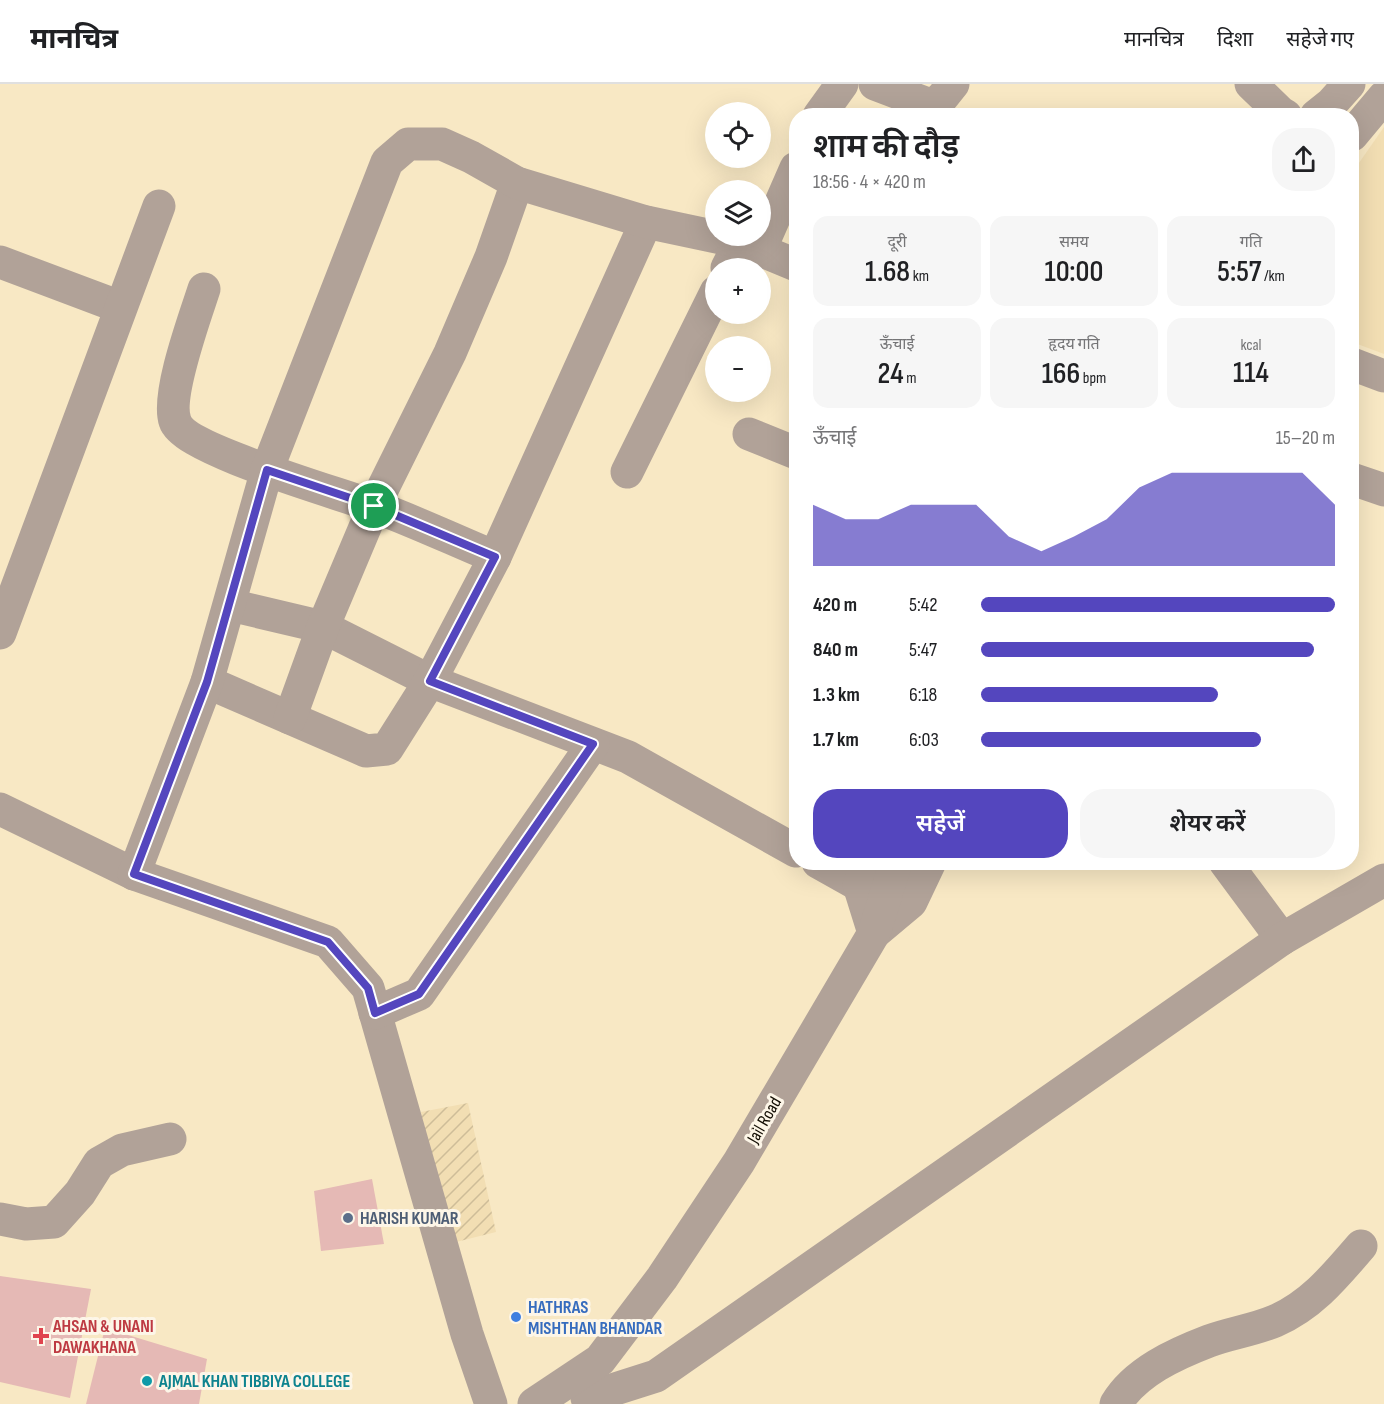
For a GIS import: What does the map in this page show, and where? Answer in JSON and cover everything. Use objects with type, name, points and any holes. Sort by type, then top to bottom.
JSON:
[{"type":"street","points":[[825,108],[842,84]]},
{"type":"street","points":[[875,84],[925,103],[937,104],[953,84]]},
{"type":"street","points":[[1251,84],[1276,108]]},
{"type":"street","points":[[1326,108],[1349,84]]},
{"type":"street","points":[[1359,109],[1381,84]]},
{"type":"street","points":[[1359,127],[1384,97]]},
{"type":"street","points":[[134,874],[207,682],[267,470],[387,162],[408,144],[442,144],[471,157],[517,183],[742,254],[789,264]]},
{"type":"street","points":[[742,254],[789,179]]},
{"type":"street","points":[[290,718],[323,627],[374,506],[450,353],[491,257],[517,183]]},
{"type":"street","points":[[0,633],[159,206]]},
{"type":"street","points":[[207,682],[366,751],[387,749],[430,681],[495,557],[646,222]]},
{"type":"street","points":[[0,262],[120,307]]},
{"type":"street","points":[[204,289],[177,381],[173,410],[175,423],[190,438],[267,470],[374,506],[495,557]]},
{"type":"street","points":[[627,472],[705,314]]},
{"type":"street","points":[[1359,367],[1384,376]]},
{"type":"street","points":[[749,434],[789,450]]},
{"type":"street","points":[[1359,481],[1384,490]]},
{"type":"street","points":[[230,605],[323,627],[430,681],[628,757],[789,847]]},
{"type":"street","points":[[375,1013],[419,994],[593,744]]},
{"type":"street","points":[[0,809],[134,874],[328,942],[368,988],[467,1334],[491,1404]]},
{"type":"street","points":[[874,933],[879,870]]},
{"type":"street","name":"Jail Road","points":[[586,1401],[600,1360],[662,1278],[740,1162],[874,933],[911,902],[926,870]]},
{"type":"street","points":[[1231,870],[1282,939]]},
{"type":"street","points":[[586,1401],[656,1376],[1282,939],[1380,886]]},
{"type":"street","points":[[0,1219],[26,1224],[54,1222],[80,1193],[99,1162],[122,1150],[170,1139]]},
{"type":"street","points":[[1116,1404],[1126,1387],[1143,1374],[1208,1341],[1274,1322],[1300,1308],[1325,1287],[1361,1246]]},
{"type":"street","name":"Jail Road","points":[[534,1404],[600,1360]]},
{"type":"shaded area","points":[[1384,127],[1384,354],[1359,345],[1359,163]]},
{"type":"shaded area","points":[[468,1103],[496,1232],[444,1245],[421,1112]]},
{"type":"building","name":"HARISH KUMAR","points":[[372,1179],[384,1244],[321,1251],[314,1191]]},
{"type":"building","name":"AHSAN & UNANI DAWAKHANA","points":[[0,1276],[91,1289],[70,1398],[0,1382]]},
{"type":"building","name":"AJMAL KHAN TIBBIYA COLLEGE","points":[[105,1328],[207,1359],[199,1404],[86,1404]]},
{"type":"place","name":"HARISH KUMAR","points":[[348,1218]]},
{"type":"place","name":"HATHRAS MISHTHAN BHANDAR","points":[[516,1317]]},
{"type":"place","name":"AHSAN & UNANI DAWAKHANA","points":[[41,1336]]},
{"type":"place","name":"AJMAL KHAN TIBBIYA COLLEGE","points":[[147,1381]]},
{"type":"route","points":[[267,470],[374,506],[495,557],[430,681],[593,744],[419,994],[375,1013],[368,988],[328,942],[134,874],[207,682],[267,470]]}]
